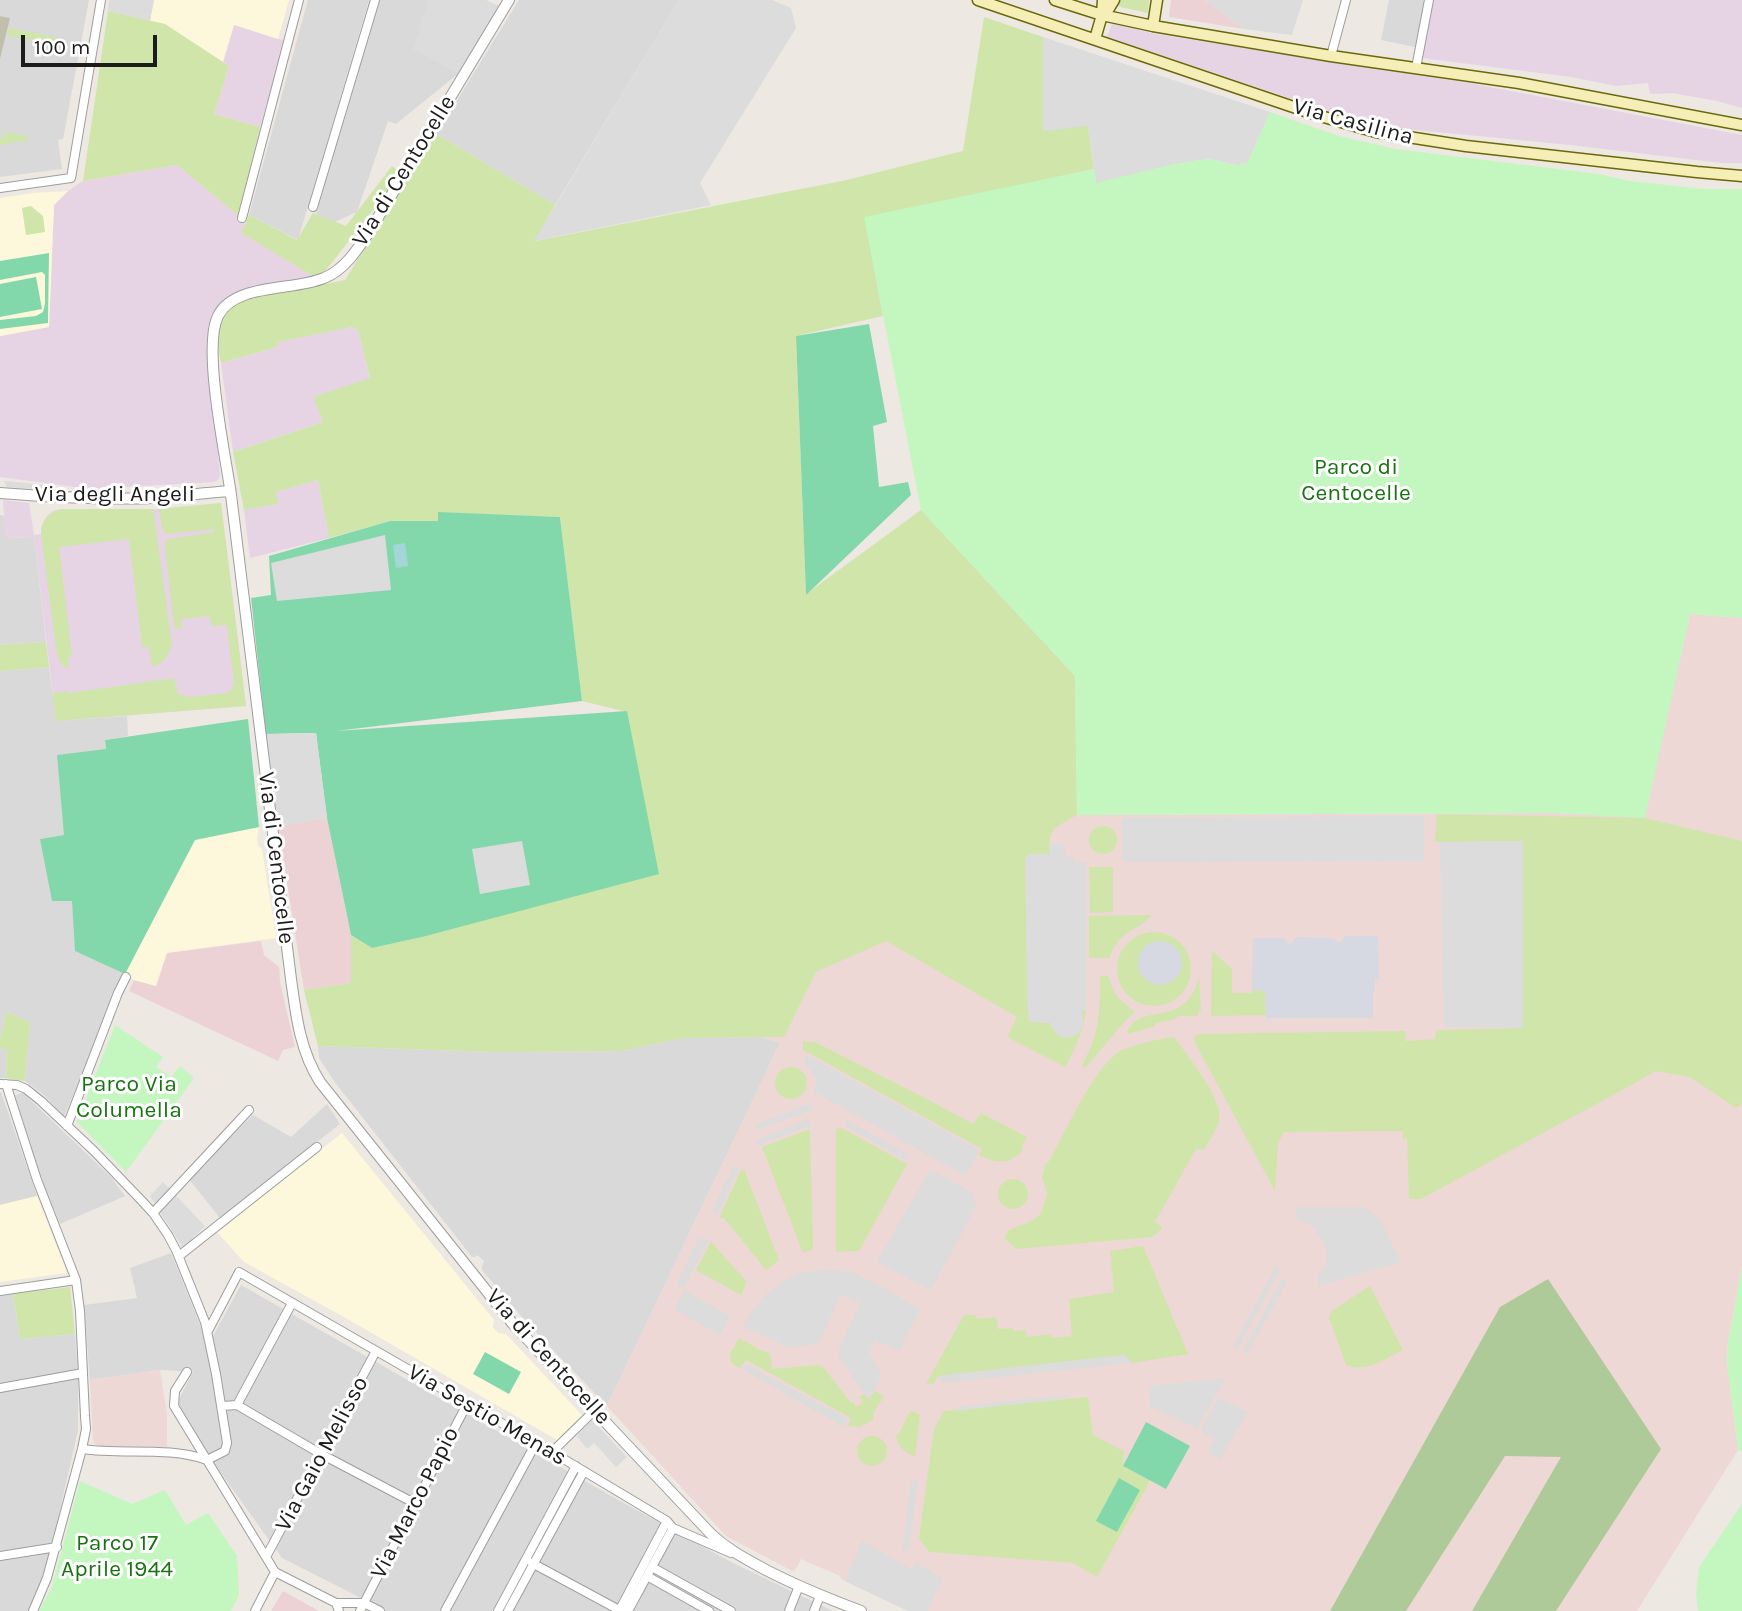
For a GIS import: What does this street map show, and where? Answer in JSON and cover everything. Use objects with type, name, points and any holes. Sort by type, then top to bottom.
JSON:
[{"type":"main road","name":"Via Casilina","points":[[978,0],[1336,121],[1388,135],[1742,176]]},
{"type":"main road","points":[[1055,0],[1082,4],[1102,15],[1153,26],[1519,83],[1742,125]]},
{"type":"main road","points":[[1095,39],[1103,0]]},
{"type":"main road","points":[[1102,15],[1114,0]]},
{"type":"main road","points":[[1153,26],[1157,0]]},
{"type":"street","points":[[0,188],[71,178],[101,0]]},
{"type":"street","points":[[242,218],[299,0]]},
{"type":"street","points":[[313,207],[375,0]]},
{"type":"street","name":"Via di Centocelle","points":[[509,0],[374,224],[349,259],[324,278],[241,296],[220,312],[214,332],[218,406],[300,1037],[315,1075],[513,1324],[712,1534],[736,1554],[799,1586],[861,1611]]},
{"type":"street","points":[[1331,55],[1346,0]]},
{"type":"street","points":[[1416,68],[1429,0]]},
{"type":"street","name":"Via degli Angeli","points":[[0,493],[126,499],[230,491]]},
{"type":"street","points":[[67,1126],[126,977]]},
{"type":"street","points":[[33,1611],[45,1585],[57,1547],[86,1429],[80,1311],[76,1280],[3,1084],[13,1084],[26,1089],[94,1151],[153,1213],[179,1256],[208,1331],[228,1443],[225,1451],[207,1460],[176,1453],[82,1449]]},
{"type":"street","points":[[153,1213],[249,1110]]},
{"type":"street","points":[[179,1256],[317,1147]]},
{"type":"street","name":"Via Sestio Menas","points":[[208,1331],[239,1272],[552,1451],[670,1524],[736,1554]]},
{"type":"street","points":[[0,1291],[76,1280]]},
{"type":"street","points":[[237,1405],[292,1303]]},
{"type":"street","name":"Via Gaio Melisso","points":[[267,1557],[376,1351]]},
{"type":"street","points":[[187,1372],[175,1391],[174,1406],[275,1572],[338,1607],[362,1607],[380,1611]]},
{"type":"street","points":[[0,1388],[83,1373]]},
{"type":"street","name":"Via Marco Papio","points":[[362,1607],[467,1404]]},
{"type":"street","points":[[222,1406],[237,1405],[415,1504]]},
{"type":"street","points":[[552,1451],[595,1410]]},
{"type":"street","points":[[445,1611],[536,1443]]},
{"type":"street","points":[[508,1611],[576,1466]]},
{"type":"street","points":[[498,1611],[584,1471]]},
{"type":"street","points":[[530,1562],[620,1611],[670,1524]]},
{"type":"street","points":[[628,1611],[652,1567],[670,1524]]},
{"type":"street","points":[[0,1556],[57,1547]]},
{"type":"street","points":[[652,1567],[730,1611]]},
{"type":"street","points":[[255,1611],[275,1572]]},
{"type":"street","points":[[647,1576],[709,1611]]},
{"type":"street","points":[[789,1611],[799,1586]]},
{"type":"street","points":[[814,1611],[820,1595]]},
{"type":"shaded area","points":[[0,0],[89,0],[63,139],[58,140],[62,169],[0,177],[0,58],[9,18],[0,16]]},
{"type":"shaded area","points":[[109,0],[154,0],[150,21],[108,11]]},
{"type":"shaded area","points":[[154,0],[289,0],[278,39],[234,25],[223,62],[165,24],[150,21]]},
{"type":"shaded area","points":[[308,0],[369,0],[298,240],[249,215]]},
{"type":"shaded area","points":[[380,0],[429,0],[414,49],[459,73],[396,124],[388,121],[357,212],[335,222],[316,214]]},
{"type":"shaded area","points":[[429,0],[486,0],[499,6],[459,73],[413,49]]},
{"type":"shaded area","points":[[519,0],[679,0],[555,205],[436,134]]},
{"type":"shaded area","points":[[679,0],[772,0],[791,8],[796,28],[700,183],[711,205],[534,241]]},
{"type":"shaded area","points":[[1171,0],[1204,0],[1244,29],[1169,17]]},
{"type":"shaded area","points":[[1204,0],[1303,0],[1292,35],[1244,29]]},
{"type":"shaded area","points":[[1389,0],[1426,0],[1415,47],[1381,40]]},
{"type":"shaded area","points":[[1433,0],[1742,0],[1742,108],[1672,93],[1650,94],[1648,83],[1616,86],[1571,77],[1422,58]]},
{"type":"shaded area","points":[[0,16],[10,18],[0,59]]},
{"type":"shaded area","points":[[234,24],[284,41],[260,127],[214,114],[229,66],[223,62]]},
{"type":"shaded area","points":[[1112,24],[1156,34],[1469,83],[1742,135],[1742,163],[1721,163],[1385,127],[1343,116],[1107,37]]},
{"type":"shaded area","points":[[1043,37],[1270,112],[1247,164],[1241,163],[1240,166],[1210,159],[1194,161],[1096,183],[1088,126],[1043,131]]},
{"type":"shaded area","points":[[177,165],[246,221],[242,233],[314,277],[227,300],[211,316],[208,330],[219,479],[214,482],[89,489],[0,477],[0,336],[49,327],[54,205],[83,181]]},
{"type":"shaded area","points":[[68,191],[54,205],[49,327],[0,336],[0,198]]},
{"type":"shaded area","points":[[352,327],[358,330],[370,379],[314,397],[323,422],[233,452],[221,363],[277,347],[277,342]]},
{"type":"shaded area","points":[[318,480],[329,538],[250,558],[244,510],[278,504],[275,492]]},
{"type":"shaded area","points":[[4,481],[49,485],[52,491],[7,487]]},
{"type":"shaded area","points":[[3,500],[29,503],[34,535],[41,534],[41,527],[47,516],[61,509],[159,509],[221,503],[246,706],[56,721],[34,537],[6,538]]},
{"type":"shaded area","points":[[921,510],[1078,815],[1555,813],[1644,817],[1690,614],[1742,618],[1742,1265],[1727,1363],[1738,1450],[1637,1611],[908,1611],[801,1559],[794,1572],[726,1536],[607,1406],[780,1043],[761,1037],[683,1038],[624,1051],[495,1052],[609,958]]},
{"type":"shaded area","points":[[0,515],[5,516],[6,538],[34,537],[46,642],[0,645]]},
{"type":"shaded area","points":[[385,535],[391,590],[277,601],[271,563]]},
{"type":"shaded area","points":[[49,667],[56,721],[127,716],[128,736],[105,740],[106,749],[64,835],[40,839],[72,900],[124,973],[64,1117],[44,1095],[25,1081],[30,1022],[7,1012],[0,1040],[0,671]]},
{"type":"shaded area","points":[[316,733],[327,818],[278,826],[266,734]]},
{"type":"shaded area","points":[[1424,816],[1424,861],[1123,862],[1122,818]]},
{"type":"shaded area","points":[[327,818],[351,935],[351,983],[304,990],[278,826]]},
{"type":"shaded area","points":[[259,827],[258,845],[262,849],[276,938],[167,953],[156,986],[134,980],[125,974],[195,840]]},
{"type":"shaded area","points":[[522,841],[530,885],[480,894],[472,849]]},
{"type":"shaded area","points":[[1523,841],[1523,1028],[1444,1027],[1440,842]]},
{"type":"shaded area","points":[[1049,844],[1065,844],[1065,856],[1074,856],[1074,862],[1087,862],[1086,1011],[1082,1010],[1083,1025],[1079,1033],[1070,1038],[1056,1033],[1051,1023],[1031,1022],[1028,1019],[1025,858],[1030,854],[1049,854]]},
{"type":"shaded area","points":[[1346,936],[1378,936],[1379,979],[1375,979],[1373,992],[1373,1018],[1266,1018],[1265,991],[1252,990],[1253,938],[1283,938],[1290,944],[1296,937],[1333,938],[1339,943]]},
{"type":"shaded area","points":[[261,941],[264,955],[279,967],[295,1047],[283,1050],[278,1061],[129,991],[134,980],[156,986],[166,953]]},
{"type":"shaded area","points":[[1160,941],[1175,948],[1182,963],[1175,978],[1160,985],[1145,978],[1138,963],[1145,948]]},
{"type":"shaded area","points":[[761,1037],[780,1043],[607,1406],[528,1324],[482,1270],[484,1261],[477,1255],[472,1257],[334,1081],[319,1058],[318,1046],[495,1052],[621,1051],[683,1038]]},
{"type":"shaded area","points":[[0,1048],[7,1049],[6,1078],[0,1078]]},
{"type":"shaded area","points":[[807,1055],[979,1150],[966,1176],[814,1092],[817,1080],[804,1061]]},
{"type":"shaded area","points":[[0,1092],[37,1196],[0,1205]]},
{"type":"shaded area","points":[[23,1093],[111,1177],[125,1196],[60,1224],[44,1188],[15,1095]]},
{"type":"shaded area","points":[[811,1103],[814,1109],[758,1130],[756,1124]]},
{"type":"shaded area","points":[[327,1104],[340,1124],[220,1218],[188,1178],[253,1115],[291,1137]]},
{"type":"shaded area","points":[[808,1119],[811,1125],[757,1146],[756,1140]]},
{"type":"shaded area","points":[[847,1120],[909,1155],[905,1160],[845,1126]]},
{"type":"shaded area","points":[[342,1133],[494,1320],[493,1327],[498,1333],[506,1334],[582,1415],[557,1440],[244,1262],[217,1232]]},
{"type":"shaded area","points":[[733,1166],[739,1168],[718,1214],[712,1211]]},
{"type":"shaded area","points":[[930,1169],[975,1194],[972,1201],[978,1203],[931,1290],[877,1262]]},
{"type":"shaded area","points":[[163,1182],[205,1226],[183,1248],[150,1196]]},
{"type":"shaded area","points":[[37,1196],[67,1273],[0,1282],[0,1205]]},
{"type":"shaded area","points":[[1296,1207],[1364,1207],[1380,1219],[1401,1262],[1319,1286],[1317,1276],[1326,1265],[1328,1255],[1324,1243],[1311,1225],[1296,1219]]},
{"type":"shaded area","points":[[699,1238],[709,1241],[683,1289],[676,1285]]},
{"type":"shaded area","points":[[171,1253],[200,1324],[206,1349],[241,1285],[620,1501],[731,1562],[833,1611],[367,1611],[371,1603],[282,1558],[201,1445],[177,1403],[193,1372],[160,1370],[90,1380],[84,1305],[137,1298],[130,1268]]},
{"type":"shaded area","points":[[1276,1266],[1280,1270],[1237,1350],[1233,1346]]},
{"type":"shaded area","points":[[829,1269],[851,1272],[920,1309],[899,1351],[875,1340],[869,1352],[882,1375],[869,1400],[838,1356],[860,1303],[841,1294],[819,1343],[787,1348],[743,1327],[753,1309],[781,1282],[800,1273]]},
{"type":"shaded area","points":[[1283,1277],[1287,1282],[1247,1355],[1243,1351]]},
{"type":"shaded area","points":[[684,1290],[730,1316],[720,1335],[674,1309]]},
{"type":"shaded area","points":[[13,1294],[20,1339],[75,1334],[78,1371],[0,1385],[0,1296]]},
{"type":"shaded area","points":[[1125,1355],[1132,1363],[943,1383],[937,1376]]},
{"type":"shaded area","points":[[746,1364],[848,1419],[844,1427],[742,1369]]},
{"type":"shaded area","points":[[160,1370],[167,1414],[167,1447],[95,1444],[90,1380]]},
{"type":"shaded area","points":[[78,1377],[78,1430],[38,1599],[28,1611],[0,1611],[0,1391]]},
{"type":"shaded area","points":[[1225,1378],[1197,1429],[1150,1406],[1149,1386]]},
{"type":"shaded area","points":[[1067,1395],[1068,1398],[956,1411],[955,1407]]},
{"type":"shaded area","points":[[1218,1398],[1248,1412],[1220,1460],[1207,1452],[1215,1439],[1201,1431]]},
{"type":"shaded area","points":[[592,1420],[627,1457],[616,1467],[594,1443],[587,1449],[577,1436]]},
{"type":"shaded area","points":[[918,1480],[909,1549],[902,1553],[911,1482]]},
{"type":"shaded area","points":[[862,1541],[912,1569],[916,1563],[943,1579],[927,1611],[908,1611],[845,1581]]},
{"type":"shaded area","points":[[283,1591],[319,1611],[271,1611]]},
{"type":"green space","points":[[1119,0],[1149,0],[1148,13],[1116,6]]},
{"type":"green space","points":[[108,11],[165,24],[229,66],[214,114],[260,127],[239,216],[177,165],[83,181]]},
{"type":"green space","points":[[984,17],[1043,37],[1057,114],[1088,125],[1094,169],[865,219],[883,316],[796,336],[806,594],[921,510],[1075,676],[1077,815],[1058,826],[1052,833],[1049,854],[1030,854],[1025,858],[1028,1019],[1031,1022],[1051,1023],[1053,1030],[1083,1025],[1082,1010],[1086,1011],[1083,1026],[1078,1040],[1065,1067],[1007,1037],[1017,1017],[886,941],[816,972],[784,1037],[683,1038],[621,1051],[495,1052],[318,1046],[304,990],[351,983],[351,935],[372,948],[422,937],[627,712],[582,701],[560,517],[438,513],[438,521],[390,521],[329,538],[318,480],[276,492],[278,504],[244,510],[233,452],[323,422],[313,397],[370,378],[358,330],[352,327],[278,342],[277,347],[221,363],[218,343],[224,315],[243,300],[256,296],[345,280],[436,134],[555,205],[535,241],[847,180],[963,151]]},
{"type":"green space","points":[[9,28],[55,37],[54,44],[8,36]]},
{"type":"green space","name":"Parco di Centocelle","points":[[1270,112],[1339,136],[1395,149],[1598,174],[1630,181],[1703,189],[1742,189],[1742,618],[1690,614],[1645,818],[1555,813],[1077,815],[1075,676],[921,510],[864,217],[1094,169],[1096,182],[1210,159],[1239,166],[1240,163],[1247,164]]},
{"type":"green space","points":[[0,131],[27,136],[28,140],[0,145],[0,138],[6,137],[6,133]]},
{"type":"green space","points":[[392,166],[402,173],[323,274],[314,277],[241,233],[249,215],[297,240],[313,213],[346,226]]},
{"type":"green space","points":[[31,206],[43,216],[45,232],[26,235],[22,208]]},
{"type":"green space","points":[[49,253],[48,323],[0,329],[0,320],[36,316],[43,312],[45,275],[42,272],[0,280],[0,261]]},
{"type":"green space","points":[[36,277],[42,309],[0,317],[0,284]]},
{"type":"green space","points":[[869,324],[887,422],[873,426],[879,487],[908,482],[911,495],[806,595],[796,336]]},
{"type":"green space","points":[[221,503],[246,706],[56,721],[52,693],[174,678],[178,694],[190,697],[226,693],[231,690],[234,683],[227,626],[212,626],[209,616],[181,619],[182,629],[174,627],[165,547],[165,542],[169,539],[214,532],[214,529],[166,534],[162,529],[159,509]]},
{"type":"green space","points":[[61,509],[153,509],[172,644],[168,655],[160,663],[152,667],[149,647],[142,647],[129,539],[59,547],[72,656],[68,658],[69,668],[60,662],[41,534],[46,518]]},
{"type":"green space","points":[[438,512],[560,517],[582,701],[336,731],[627,711],[659,874],[372,948],[351,935],[327,818],[316,733],[266,734],[251,598],[271,595],[269,556],[390,521],[438,521]]},
{"type":"green space","points":[[46,642],[49,667],[0,671],[0,645]]},
{"type":"green space","points":[[248,719],[259,827],[195,840],[125,974],[75,951],[72,901],[52,901],[40,839],[64,835],[57,755],[106,749],[105,740]]},
{"type":"green space","points":[[1437,814],[1645,818],[1742,841],[1742,1103],[1736,1108],[1690,1077],[1655,1071],[1421,1199],[1409,1199],[1407,1139],[1403,1139],[1403,1131],[1284,1132],[1278,1143],[1275,1191],[1194,1041],[1195,1036],[1405,1031],[1406,1041],[1435,1039],[1437,1030],[1523,1028],[1523,841],[1435,842]]},
{"type":"green space","points":[[1103,826],[1113,830],[1117,840],[1113,850],[1103,854],[1093,850],[1089,840],[1093,830]]},
{"type":"green space","points":[[1089,867],[1113,867],[1113,912],[1090,913]]},
{"type":"green space","points":[[1152,915],[1118,941],[1109,958],[1089,958],[1089,916]]},
{"type":"green space","points":[[1147,932],[1161,932],[1175,938],[1185,948],[1191,969],[1189,983],[1175,1000],[1161,1006],[1147,1006],[1133,1000],[1123,990],[1117,976],[1117,962],[1123,948],[1133,938]]},
{"type":"green space","points":[[1212,951],[1232,969],[1232,993],[1265,991],[1266,1015],[1211,1016]]},
{"type":"green space","points":[[1100,976],[1108,976],[1119,997],[1135,1012],[1085,1068],[1082,1066],[1098,1022]]},
{"type":"green space","points":[[1199,977],[1201,1011],[1198,1016],[1179,1016],[1128,1034],[1134,1023],[1143,1018],[1174,1010],[1184,1004],[1193,994]]},
{"type":"green space","points":[[7,1012],[30,1022],[25,1081],[6,1078],[7,1049],[0,1048],[0,1040]]},
{"type":"green space","name":"Parco Via Columella","points":[[115,1025],[163,1057],[156,1067],[171,1077],[180,1066],[194,1078],[126,1172],[77,1122]]},
{"type":"green space","points":[[1174,1037],[1210,1089],[1219,1108],[1219,1123],[1204,1150],[1196,1149],[1155,1222],[1162,1227],[1159,1232],[1152,1237],[1016,1249],[1004,1238],[1009,1230],[1039,1216],[1047,1194],[1042,1177],[1046,1162],[1048,1163],[1097,1075],[1122,1050]]},
{"type":"green space","points":[[803,1041],[815,1042],[973,1124],[981,1113],[1027,1137],[1021,1147],[1023,1150],[1008,1161],[1002,1162],[979,1155],[982,1149],[803,1050]]},
{"type":"green space","points":[[791,1067],[802,1072],[807,1083],[802,1094],[791,1099],[780,1094],[775,1083],[780,1072]]},
{"type":"green space","points":[[842,1128],[907,1164],[859,1251],[836,1252],[836,1129]]},
{"type":"green space","points":[[810,1129],[813,1249],[803,1253],[762,1147]]},
{"type":"green space","points":[[744,1169],[779,1260],[766,1270],[724,1218],[719,1218],[741,1170]]},
{"type":"green space","points":[[1013,1179],[1024,1183],[1028,1194],[1024,1205],[1013,1209],[1002,1205],[998,1194],[1002,1183]]},
{"type":"green space","points":[[711,1242],[747,1282],[741,1295],[696,1270]]},
{"type":"green space","points":[[1143,1246],[1188,1354],[1132,1363],[1125,1355],[938,1376],[933,1384],[926,1384],[964,1315],[976,1315],[977,1319],[996,1317],[998,1329],[1026,1330],[1027,1337],[1051,1334],[1052,1338],[1072,1336],[1069,1299],[1114,1292],[1110,1251]]},
{"type":"green space","points":[[1742,1265],[1742,1452],[1738,1450],[1727,1363]]},
{"type":"green space","points":[[1548,1279],[1661,1449],[1556,1611],[1472,1611],[1561,1457],[1505,1456],[1406,1611],[1330,1611],[1500,1307]]},
{"type":"green space","points":[[1370,1286],[1403,1350],[1375,1364],[1353,1367],[1346,1365],[1329,1318],[1331,1312]]},
{"type":"green space","points":[[70,1287],[75,1334],[20,1339],[13,1294]]},
{"type":"green space","points":[[739,1338],[770,1353],[772,1369],[819,1365],[823,1367],[856,1407],[863,1402],[859,1397],[864,1394],[869,1399],[875,1391],[884,1396],[874,1412],[873,1420],[860,1427],[848,1426],[851,1418],[746,1360],[740,1368],[731,1363],[730,1354]]},
{"type":"green space","points":[[485,1352],[521,1372],[509,1394],[473,1374]]},
{"type":"green space","points":[[1088,1397],[1093,1435],[1124,1451],[1123,1466],[1150,1481],[1097,1577],[1073,1563],[929,1552],[919,1538],[934,1429],[944,1411]]},
{"type":"green space","points":[[911,1410],[920,1415],[915,1457],[902,1448],[896,1434],[898,1435]]},
{"type":"green space","points":[[1146,1422],[1190,1446],[1166,1489],[1123,1466]]},
{"type":"green space","points":[[872,1436],[883,1440],[887,1451],[883,1462],[872,1466],[861,1462],[857,1451],[861,1440]]},
{"type":"green space","points":[[1119,1478],[1140,1490],[1117,1532],[1096,1521]]},
{"type":"green space","name":"Parco 17 Aprile 1944","points":[[80,1481],[132,1504],[165,1490],[186,1525],[208,1513],[237,1556],[239,1595],[231,1611],[39,1611],[52,1587]]},
{"type":"green space","points":[[1742,1504],[1742,1611],[1698,1611],[1696,1593],[1699,1567]]},
{"type":"water","points":[[405,543],[408,566],[396,568],[393,545]]}]
